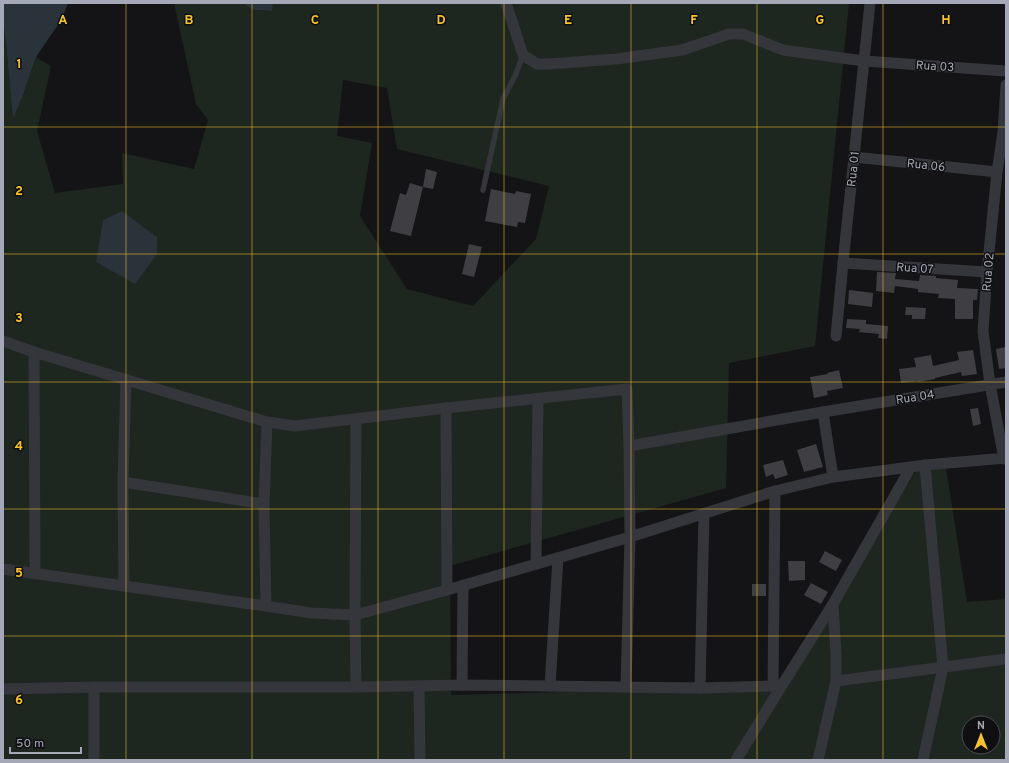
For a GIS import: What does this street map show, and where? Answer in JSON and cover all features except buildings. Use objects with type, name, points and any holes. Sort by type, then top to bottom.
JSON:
[{"type":"street","points":[[506,3],[523,55]]},
{"type":"street","name":"Rua 01","points":[[836,336],[870,3]]},
{"type":"street","name":"Rua 03","points":[[523,55],[537,64],[616,59],[682,50],[729,34],[743,34],[783,50],[864,61],[1006,71]]},
{"type":"street","name":"Rua 02","points":[[1005,458],[990,384],[983,331],[997,172],[1004,132],[1006,85]]},
{"type":"street","name":"Rua 06","points":[[854,157],[997,172]]},
{"type":"street","name":"Rua 07","points":[[843,263],[987,272]]},
{"type":"street","points":[[3,341],[34,352],[267,422],[295,426],[538,398],[627,390],[630,446],[630,538],[626,686]]},
{"type":"street","points":[[34,352],[35,573]]},
{"type":"street","points":[[124,586],[123,482],[126,379]]},
{"type":"street","name":"Rua 04","points":[[630,446],[1006,382]]},
{"type":"street","points":[[536,564],[538,398]]},
{"type":"street","points":[[446,408],[447,590]]},
{"type":"street","points":[[823,412],[833,477]]},
{"type":"street","points":[[356,419],[356,687]]},
{"type":"street","points":[[266,606],[264,504],[267,422]]},
{"type":"street","points":[[3,569],[311,613],[355,615],[630,538],[775,491],[833,477],[924,465],[1005,458]]},
{"type":"street","points":[[923,760],[943,667],[924,465]]},
{"type":"street","points":[[736,760],[777,686],[834,604],[911,467]]},
{"type":"street","points":[[123,482],[264,504]]},
{"type":"street","points":[[775,491],[777,686]]},
{"type":"street","points":[[700,688],[704,514]]},
{"type":"street","points":[[550,686],[558,558]]},
{"type":"street","points":[[462,685],[463,585]]},
{"type":"street","points":[[818,760],[836,680],[834,604]]},
{"type":"street","points":[[836,680],[1006,659]]},
{"type":"street","points":[[3,689],[94,687],[356,687],[462,685],[700,688],[777,686]]},
{"type":"street","points":[[419,686],[420,760]]},
{"type":"street","points":[[94,687],[94,760]]},
{"type":"lane","points":[[483,190],[503,99],[515,76],[523,55]]},
{"type":"shaded area","points":[[3,3],[68,3],[62,19],[36,57],[13,119],[5,33],[3,27]]},
{"type":"shaded area","points":[[174,3],[242,3],[253,10],[271,11],[273,3],[849,3],[815,346],[729,363],[726,488],[450,566],[451,695],[777,686],[917,470],[946,468],[967,602],[1006,599],[1006,760],[3,760],[3,27],[5,33],[13,118],[23,95],[36,57],[51,66],[37,131],[55,193],[123,184],[122,153],[194,169],[208,120],[196,104]],"holes":[[[343,80],[387,88],[397,149],[549,186],[536,239],[473,306],[407,289],[360,216],[372,143],[337,136]],[[122,212],[157,237],[103,220]]]},
{"type":"shaded area","points":[[242,3],[273,3],[272,11],[253,10]]},
{"type":"shaded area","points":[[122,211],[157,237],[157,254],[135,284],[96,262],[103,220]]}]
